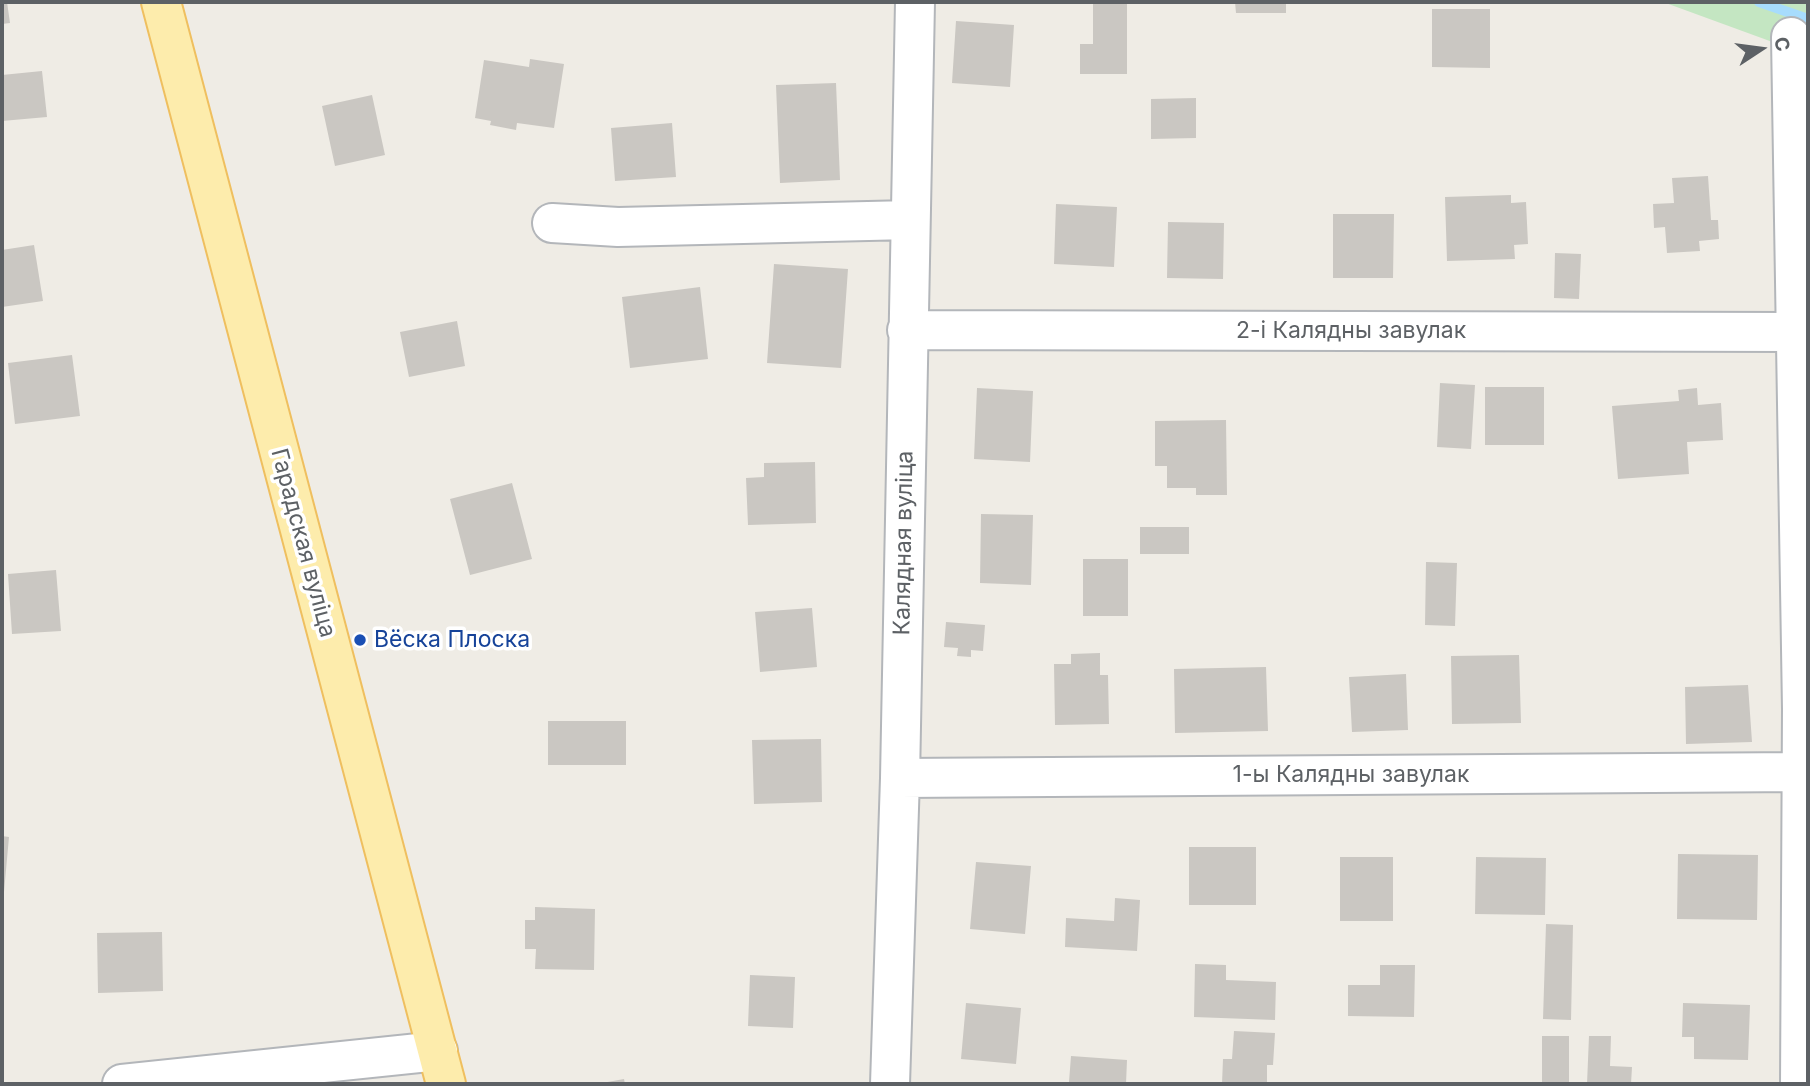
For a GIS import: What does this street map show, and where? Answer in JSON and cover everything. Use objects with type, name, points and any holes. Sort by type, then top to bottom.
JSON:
[{"type":"main road","name":"Гарадская вуліца","points":[[161,2],[442,1068]]},
{"type":"street","name":"Калядная вуліца","points":[[890,1084],[900,778],[915,2]]},
{"type":"street","points":[[1791,37],[1805,709],[1802,772],[1800,1084]]},
{"type":"street","points":[[552,223],[618,227],[910,220]]},
{"type":"street","name":"2-і Калядны завулак","points":[[907,330],[1796,332]]},
{"type":"street","name":"1-ы Калядны завулак","points":[[900,778],[1802,772]]},
{"type":"street","points":[[122,1084],[442,1068]]},
{"type":"green space","points":[[1663,2],[1808,2],[1808,55]]},
{"type":"building","points":[[2,2],[7,2],[10,23],[2,24]]},
{"type":"building","points":[[1093,2],[1127,2],[1127,74],[1080,74],[1080,44],[1093,44]]},
{"type":"building","points":[[1235,2],[1286,2],[1286,13],[1236,13]]},
{"type":"building","points":[[1432,9],[1490,9],[1490,68],[1432,67]]},
{"type":"building","points":[[956,21],[1014,25],[1010,87],[952,83]]},
{"type":"building","points":[[530,59],[564,64],[554,128],[517,123],[516,130],[490,125],[491,121],[475,118],[484,60],[529,67]]},
{"type":"building","points":[[42,71],[47,117],[2,121],[2,75]]},
{"type":"building","points":[[836,83],[840,180],[780,183],[776,85]]},
{"type":"building","points":[[372,95],[385,155],[335,166],[322,106]]},
{"type":"building","points":[[1196,98],[1196,138],[1151,139],[1151,99]]},
{"type":"building","points":[[672,123],[676,177],[615,181],[611,128]]},
{"type":"building","points":[[1708,176],[1711,220],[1718,220],[1719,239],[1699,241],[1700,251],[1667,253],[1665,227],[1654,228],[1653,204],[1674,203],[1672,178]]},
{"type":"building","points":[[1511,195],[1511,203],[1526,202],[1528,244],[1514,245],[1515,259],[1447,261],[1445,197]]},
{"type":"building","points":[[1056,204],[1117,207],[1114,267],[1054,264]]},
{"type":"building","points":[[1333,214],[1394,214],[1393,278],[1333,278]]},
{"type":"building","points":[[1168,222],[1224,223],[1223,279],[1167,278]]},
{"type":"building","points":[[34,245],[43,301],[2,307],[2,250]]},
{"type":"building","points":[[1555,253],[1581,254],[1579,299],[1554,298]]},
{"type":"building","points":[[774,264],[848,269],[841,368],[767,363]]},
{"type":"building","points":[[700,287],[708,359],[630,368],[622,297]]},
{"type":"building","points":[[457,321],[465,366],[409,377],[400,332]]},
{"type":"building","points":[[72,355],[80,416],[15,424],[8,363]]},
{"type":"building","points":[[1440,383],[1475,385],[1471,449],[1437,447]]},
{"type":"building","points":[[1485,387],[1544,387],[1544,445],[1485,445]]},
{"type":"building","points":[[977,388],[1033,391],[1030,462],[974,459]]},
{"type":"building","points":[[1697,388],[1698,405],[1721,403],[1723,440],[1687,442],[1689,474],[1618,479],[1612,406],[1679,401],[1678,390]]},
{"type":"building","points":[[1226,420],[1227,495],[1196,495],[1196,488],[1167,488],[1167,466],[1155,466],[1155,421]]},
{"type":"building","points":[[815,462],[816,523],[748,525],[746,478],[764,477],[764,463]]},
{"type":"building","points":[[512,483],[532,559],[470,575],[450,499]]},
{"type":"building","points":[[981,514],[1033,515],[1031,585],[980,583]]},
{"type":"building","points":[[1140,527],[1189,527],[1189,554],[1140,554]]},
{"type":"building","points":[[1083,559],[1128,559],[1128,616],[1083,616]]},
{"type":"building","points":[[1426,562],[1457,563],[1455,626],[1425,625]]},
{"type":"building","points":[[56,570],[61,631],[12,634],[8,574]]},
{"type":"building","points":[[812,608],[817,667],[760,672],[755,612]]},
{"type":"building","points":[[946,622],[985,625],[983,651],[971,650],[971,657],[957,656],[958,648],[944,647]]},
{"type":"building","points":[[1100,653],[1100,675],[1108,675],[1109,724],[1055,725],[1054,664],[1071,664],[1071,654]]},
{"type":"building","points":[[1519,655],[1521,723],[1452,724],[1451,656]]},
{"type":"building","points":[[1266,667],[1268,731],[1175,733],[1174,669]]},
{"type":"building","points":[[1406,674],[1408,730],[1352,732],[1349,677]]},
{"type":"building","points":[[1748,685],[1752,742],[1686,744],[1685,687]]},
{"type":"building","points":[[548,721],[626,721],[626,765],[548,765]]},
{"type":"building","points":[[821,739],[822,802],[754,804],[752,740]]},
{"type":"building","points":[[2,836],[9,837],[4,892],[2,892]]},
{"type":"building","points":[[1189,847],[1256,847],[1256,905],[1189,905]]},
{"type":"building","points":[[1678,854],[1758,855],[1757,920],[1677,919]]},
{"type":"building","points":[[1340,857],[1393,857],[1393,921],[1340,921]]},
{"type":"building","points":[[1476,857],[1546,858],[1545,915],[1475,914]]},
{"type":"building","points":[[976,862],[1031,866],[1025,934],[970,929]]},
{"type":"building","points":[[1115,898],[1140,900],[1137,951],[1065,947],[1066,918],[1114,921]]},
{"type":"building","points":[[535,907],[595,909],[594,970],[535,969],[536,949],[525,949],[525,920],[535,920]]},
{"type":"building","points":[[1546,924],[1573,925],[1571,1020],[1543,1019]]},
{"type":"building","points":[[162,932],[163,991],[98,993],[97,933]]},
{"type":"building","points":[[1195,964],[1226,965],[1226,980],[1276,982],[1275,1020],[1194,1017]]},
{"type":"building","points":[[1380,965],[1415,965],[1414,1017],[1348,1016],[1348,985],[1380,985]]},
{"type":"building","points":[[750,975],[795,977],[793,1028],[748,1026]]},
{"type":"building","points":[[966,1003],[1021,1008],[1016,1064],[961,1059]]},
{"type":"building","points":[[1683,1003],[1750,1005],[1748,1060],[1694,1059],[1694,1037],[1682,1037]]},
{"type":"building","points":[[1234,1031],[1275,1033],[1273,1065],[1267,1065],[1267,1084],[1222,1084],[1223,1059],[1232,1059]]},
{"type":"building","points":[[1542,1036],[1569,1036],[1569,1084],[1542,1084]]},
{"type":"building","points":[[1589,1036],[1611,1036],[1610,1066],[1632,1067],[1631,1084],[1587,1084]]},
{"type":"building","points":[[1071,1056],[1127,1060],[1126,1084],[1069,1082]]},
{"type":"building","points":[[624,1079],[625,1084],[602,1084],[602,1083]]},
{"type":"waterway","points":[[1759,2],[1808,19]]},
{"type":"place","name":"Вёска Плоска","points":[[360,640]]}]
